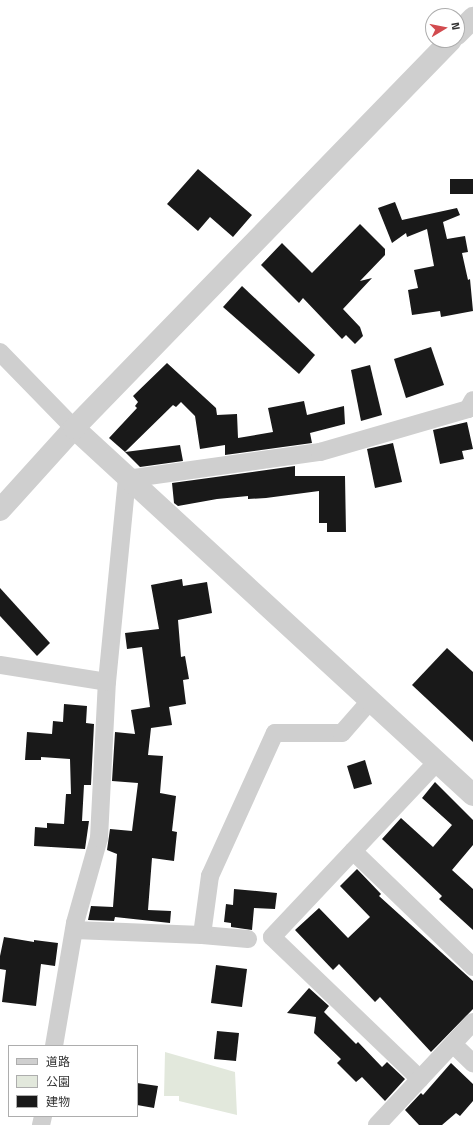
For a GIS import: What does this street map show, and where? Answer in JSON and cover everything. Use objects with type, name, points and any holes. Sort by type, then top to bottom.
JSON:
[{"type":"street","points":[[465,26],[473,18]]},
{"type":"street","points":[[0,510],[74,428],[443,48]]},
{"type":"street","points":[[0,352],[74,428],[127,479],[473,795]]},
{"type":"street","points":[[127,479],[320,452],[468,409],[473,400]]},
{"type":"street","points":[[54,1045],[74,930],[99,838],[107,682],[127,479]]},
{"type":"street","points":[[0,665],[107,682]]},
{"type":"street","points":[[202,936],[210,876],[275,733],[342,733],[370,701]]},
{"type":"street","points":[[420,1079],[272,937],[437,762]]},
{"type":"street","points":[[353,852],[473,967]]},
{"type":"street","points":[[74,930],[248,939]]},
{"type":"street","points":[[381,1124],[473,1022]]},
{"type":"street","points":[[453,1044],[473,1063]]},
{"type":"green space","points":[[165,1052],[235,1072],[237,1115],[179,1101],[179,1096],[164,1096]]},
{"type":"building","points":[[198,169],[252,215],[233,237],[210,217],[198,231],[167,204]]},
{"type":"building","points":[[450,179],[473,179],[473,194],[450,194]]},
{"type":"building","points":[[395,202],[402,220],[457,208],[460,215],[443,222],[447,239],[465,236],[468,252],[462,253],[468,280],[470,279],[473,311],[441,317],[440,311],[412,315],[408,290],[418,288],[414,270],[434,266],[427,229],[407,237],[406,233],[392,243],[378,208]]},
{"type":"building","points":[[360,224],[385,249],[385,255],[360,281],[372,278],[343,309],[360,327],[363,336],[355,344],[346,335],[342,339],[303,298],[299,303],[261,265],[282,243],[312,273]]},
{"type":"building","points":[[242,286],[315,355],[299,374],[223,307]]},
{"type":"building","points":[[431,347],[444,385],[406,398],[394,359]]},
{"type":"building","points":[[167,363],[216,408],[217,415],[237,414],[238,438],[273,432],[268,408],[304,401],[307,415],[344,406],[345,424],[310,433],[312,443],[225,455],[225,445],[200,449],[195,416],[181,402],[176,407],[173,405],[125,452],[109,438],[137,408],[135,406],[138,402],[133,396]]},
{"type":"building","points":[[370,365],[382,415],[361,421],[351,370]]},
{"type":"building","points":[[467,422],[473,449],[462,451],[464,459],[440,464],[433,430]]},
{"type":"building","points":[[393,443],[402,482],[375,488],[367,449]]},
{"type":"building","points":[[180,445],[183,461],[140,467],[125,452]]},
{"type":"building","points":[[295,466],[295,476],[345,476],[346,532],[327,532],[327,523],[319,523],[319,491],[266,498],[248,499],[248,496],[217,499],[178,506],[174,503],[172,483]]},
{"type":"building","points":[[182,579],[183,586],[207,582],[212,613],[178,620],[181,657],[185,656],[189,679],[183,680],[186,704],[169,707],[172,725],[151,728],[148,755],[163,756],[160,793],[176,796],[172,831],[177,832],[174,861],[152,858],[148,910],[171,911],[170,923],[115,917],[114,921],[88,920],[91,906],[113,907],[117,854],[107,850],[110,829],[132,831],[138,783],[112,781],[115,732],[135,734],[131,710],[150,707],[142,647],[127,649],[125,633],[159,629],[151,585]]},
{"type":"building","points":[[0,588],[50,643],[37,656],[0,616]]},
{"type":"building","points":[[447,648],[473,672],[473,742],[412,685]]},
{"type":"building","points":[[64,704],[87,706],[86,723],[94,724],[91,785],[84,785],[82,821],[89,821],[85,849],[34,846],[35,827],[47,828],[47,823],[64,824],[66,794],[71,794],[70,759],[41,757],[41,760],[25,760],[27,732],[52,734],[53,721],[63,722]]},
{"type":"building","points":[[365,760],[372,784],[354,789],[347,766]]},
{"type":"building","points":[[435,782],[473,820],[473,845],[452,870],[473,889],[473,930],[439,899],[442,896],[382,839],[401,818],[433,847],[452,825],[422,798]]},
{"type":"building","points":[[357,869],[381,894],[379,896],[473,981],[473,1009],[431,1052],[380,997],[375,1002],[339,964],[333,970],[295,930],[319,908],[348,938],[370,917],[340,886]]},
{"type":"building","points":[[234,889],[277,893],[275,909],[254,908],[252,930],[231,927],[231,923],[224,922],[226,904],[233,905]]},
{"type":"building","points":[[4,937],[34,942],[34,940],[58,943],[55,966],[41,964],[36,1006],[2,1002],[6,970],[0,969],[0,956]]},
{"type":"building","points":[[216,965],[247,969],[242,1007],[211,1003]]},
{"type":"building","points":[[309,988],[329,1006],[324,1012],[356,1044],[358,1042],[382,1067],[387,1062],[405,1079],[385,1101],[362,1077],[356,1082],[337,1063],[341,1059],[314,1033],[316,1017],[287,1013]]},
{"type":"building","points":[[217,1031],[239,1033],[236,1061],[214,1059]]},
{"type":"building","points":[[451,1063],[473,1084],[473,1101],[460,1116],[456,1113],[442,1125],[419,1125],[405,1110],[421,1093],[423,1095]]},
{"type":"building","points":[[138,1083],[158,1086],[154,1108],[138,1105]]}]
